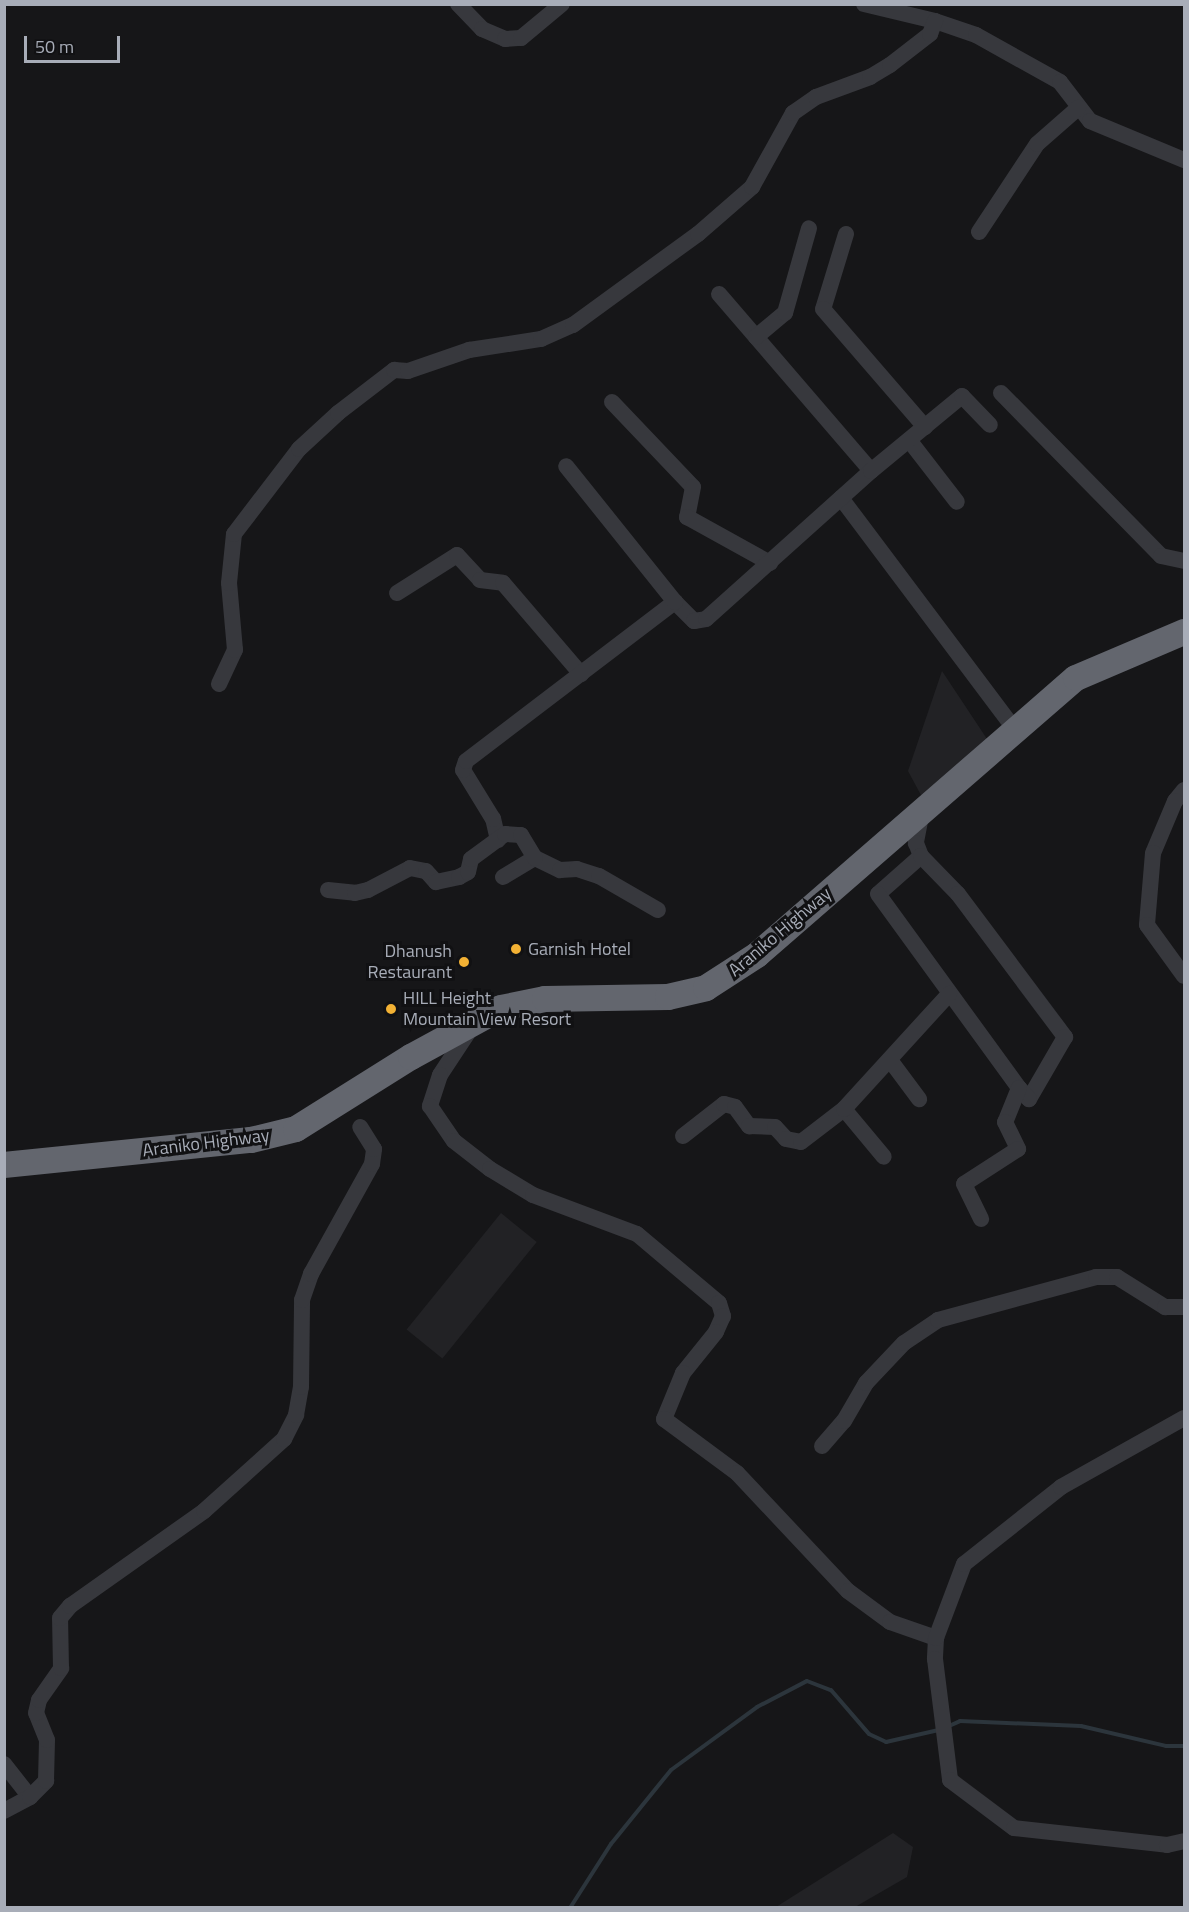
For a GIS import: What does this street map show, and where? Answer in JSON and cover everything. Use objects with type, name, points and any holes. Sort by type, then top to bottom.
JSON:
[{"type":"highway","name":"Araniko Highway","points":[[4,1165],[250,1140],[296,1129],[476,1020],[501,1008],[545,999],[660,997],[706,988],[757,954],[1014,728],[1076,678],[1185,632]]},
{"type":"street","points":[[458,4],[482,28],[505,39],[521,38],[562,4]]},
{"type":"street","points":[[864,4],[935,21],[976,35],[1044,70],[1060,82],[1078,108],[1101,127],[1145,141],[1185,160]]},
{"type":"street","points":[[219,684],[235,650],[229,583],[234,534],[299,448],[338,413],[394,370],[408,371],[469,350],[542,339],[573,325],[698,234],[752,187],[793,113],[816,97],[870,77],[890,65],[930,34],[935,21]]},
{"type":"street","points":[[979,232],[1037,144],[1078,108]]},
{"type":"street","points":[[756,337],[785,314],[808,228]]},
{"type":"street","points":[[846,234],[823,309],[926,427]]},
{"type":"street","points":[[719,294],[871,471]]},
{"type":"street","points":[[1001,393],[1161,556],[1185,561]]},
{"type":"street","points":[[566,466],[675,602],[694,621],[706,619],[871,471],[962,396],[990,425]]},
{"type":"street","points":[[612,402],[693,487],[687,517],[770,563]]},
{"type":"street","points":[[909,441],[957,502]]},
{"type":"street","points":[[841,498],[1014,728]]},
{"type":"street","points":[[397,593],[457,555],[480,580],[503,583],[581,674]]},
{"type":"street","points":[[498,840],[493,819],[463,770],[466,761],[675,602]]},
{"type":"street","points":[[1185,790],[1175,801],[1153,853],[1147,925],[1185,976]]},
{"type":"street","points":[[921,856],[878,894],[949,994],[1029,1099],[1065,1037],[958,894],[921,856],[916,843],[923,808]]},
{"type":"street","points":[[328,890],[355,893],[368,890],[410,868],[426,871],[436,882],[459,877],[468,872],[471,860],[505,834],[521,835],[535,858],[560,870],[577,869],[599,876],[658,910]]},
{"type":"street","points":[[503,877],[535,858]]},
{"type":"street","points":[[683,1136],[724,1104],[735,1107],[749,1126],[775,1127],[786,1139],[801,1142],[844,1109],[949,994]]},
{"type":"street","points":[[476,1020],[440,1075],[430,1106],[454,1141],[490,1170],[533,1195],[637,1234],[719,1303],[723,1316],[716,1332],[683,1373],[664,1419],[737,1473],[820,1558],[848,1591],[874,1611],[917,1634],[936,1638]]},
{"type":"street","points":[[890,1060],[919,1099]]},
{"type":"street","points":[[981,1219],[964,1184],[1018,1149],[1005,1122],[1019,1088]]},
{"type":"street","points":[[844,1109],[884,1157]]},
{"type":"street","points":[[4,1811],[30,1797],[46,1780],[47,1740],[36,1713],[39,1700],[61,1668],[60,1618],[70,1605],[204,1511],[284,1439],[296,1415],[301,1387],[302,1300],[311,1274],[372,1164],[374,1149],[360,1128]]},
{"type":"street","points":[[822,1446],[844,1421],[866,1383],[904,1343],[938,1320],[1096,1277],[1117,1277],[1165,1307],[1185,1307]]},
{"type":"street","points":[[1185,1418],[1061,1487],[964,1564],[936,1638],[942,1718],[947,1738],[950,1780],[1014,1828],[1167,1845],[1185,1841]]},
{"type":"street","points":[[4,1764],[30,1797]]},
{"type":"shaded area","points":[[942,671],[989,742],[922,797],[908,771]]},
{"type":"shaded area","points":[[501,1213],[537,1242],[442,1359],[407,1330]]},
{"type":"shaded area","points":[[893,1833],[913,1847],[907,1877],[855,1907],[776,1907]]},
{"type":"waterway","points":[[570,1908],[611,1844],[671,1770],[757,1707],[807,1681],[831,1690],[869,1734],[886,1742],[939,1730]]},
{"type":"waterway","points":[[949,1726],[960,1721],[1081,1726],[1166,1746],[1184,1746]]},
{"type":"place","name":"Garnish Hotel","points":[[516,949]]},
{"type":"place","name":"Dhanush Restaurant","points":[[464,962]]},
{"type":"place","name":"HILL Height Mountain View Resort","points":[[391,1009]]}]
